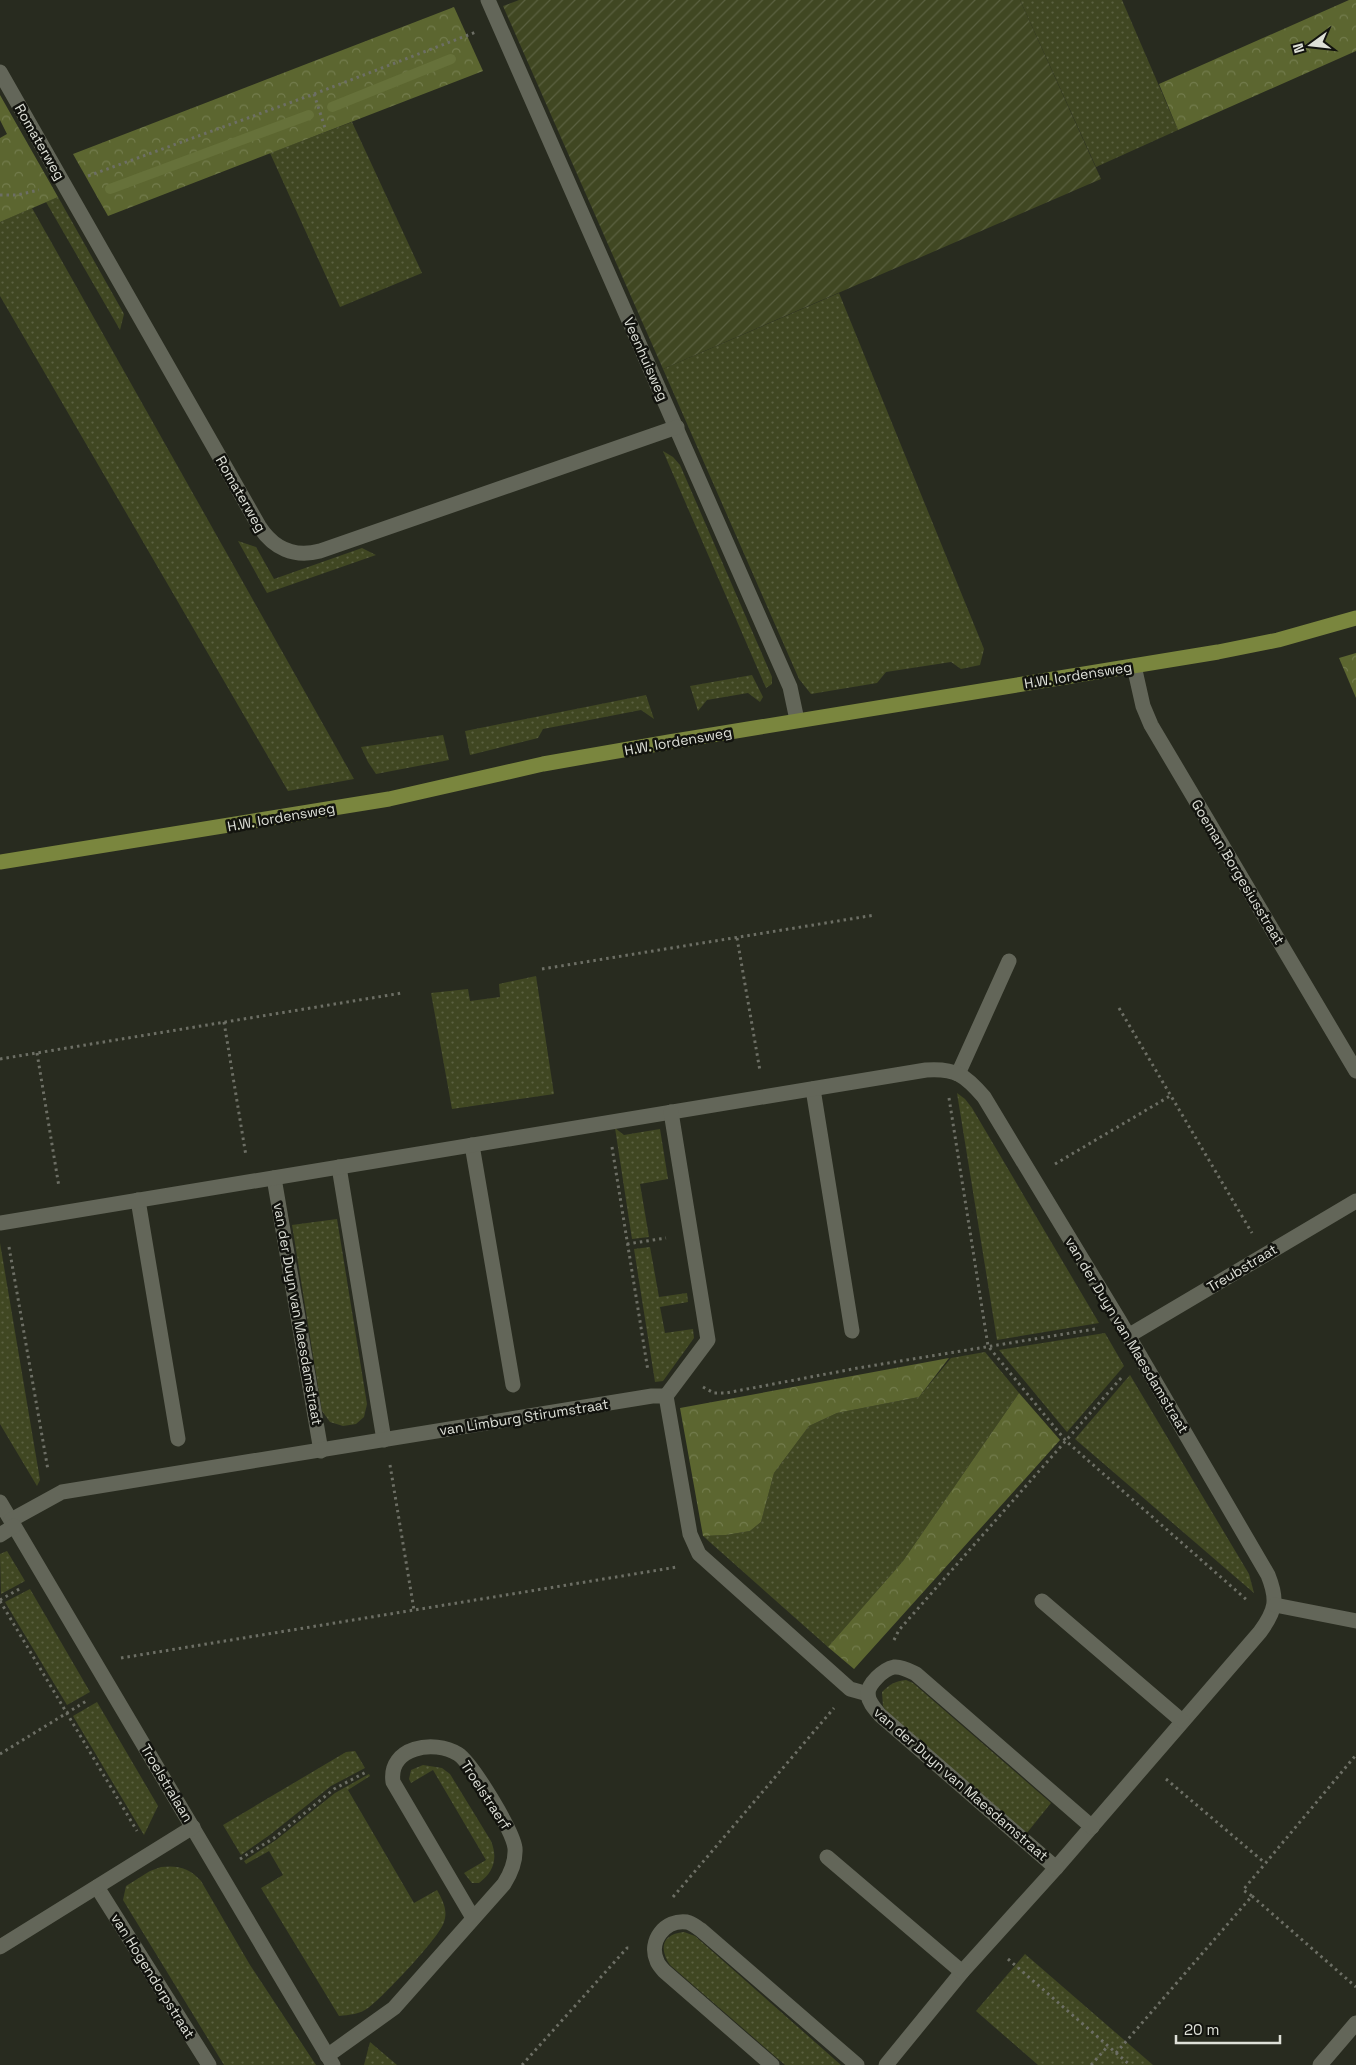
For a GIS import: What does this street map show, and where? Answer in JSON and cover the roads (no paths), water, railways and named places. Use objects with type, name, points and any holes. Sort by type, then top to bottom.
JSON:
[{"type":"main road","name":"H.W. Iordensweg","points":[[0,862],[389,799],[542,764],[798,720],[1134,666],[1278,640],[1356,618]]},
{"type":"street","name":"Veenhuisweg","points":[[488,0],[790,687],[798,720]]},
{"type":"street","name":"Romaterweg","points":[[0,72],[258,526],[271,542],[287,551],[304,553],[320,551],[677,427]]},
{"type":"street","name":"Goeman Borgesiusstraat","points":[[1134,666],[1143,706],[1151,725],[1356,1072]]},
{"type":"street","points":[[2,1222],[926,1070],[952,1071],[1009,961]]},
{"type":"street","name":"van der Duyn van Maesdamstraat","points":[[886,2065],[962,1972],[1147,1763],[1272,1612],[1274,1591],[1268,1575],[1119,1320],[984,1097],[972,1083],[952,1071]]},
{"type":"street","points":[[813,1089],[852,1331]]},
{"type":"street","points":[[672,1112],[708,1340],[684,1372],[659,1396],[690,1534],[695,1547],[704,1560],[850,1689],[868,1694]]},
{"type":"street","points":[[472,1145],[513,1385]]},
{"type":"street","points":[[339,1167],[385,1440]]},
{"type":"street","name":"van der Duyn van Maesdamstraat","points":[[274,1178],[321,1451]]},
{"type":"street","points":[[138,1200],[178,1439]]},
{"type":"street","name":"Treubstraat","points":[[1128,1336],[1356,1201]]},
{"type":"street","name":"van Limburg Stirumstraat","points":[[0,1535],[13,1523],[53,1496],[71,1490],[659,1396]]},
{"type":"street","name":"Troelstralaan","points":[[0,1502],[330,2061]]},
{"type":"street","points":[[1042,1601],[1182,1721]]},
{"type":"street","points":[[1272,1612],[1356,1621]]},
{"type":"street","name":"van der Duyn van Maesdamstraat","points":[[1056,1868],[880,1715],[872,1705],[868,1694],[871,1685],[884,1671],[894,1667],[916,1674],[1092,1826]]},
{"type":"street","name":"Troelstraerf","points":[[330,2061],[394,2008],[504,1884],[513,1868],[515,1849],[510,1831],[468,1764],[457,1754],[441,1748],[425,1748],[402,1754],[393,1766],[392,1782],[473,1918]]},
{"type":"street","points":[[0,1947],[193,1827]]},
{"type":"street","points":[[827,1857],[962,1972]]},
{"type":"street","name":"van Hogendorpstraat","points":[[97,1887],[209,2065]]},
{"type":"street","points":[[772,2065],[664,1971],[657,1962],[654,1948],[658,1935],[665,1927],[678,1922],[689,1922],[701,1930],[858,2065]]},
{"type":"street","points":[[1320,2065],[1356,2023]]},
{"type":"waterway","points":[[332,107],[451,59]]},
{"type":"waterway","points":[[110,189],[309,115]]}]
